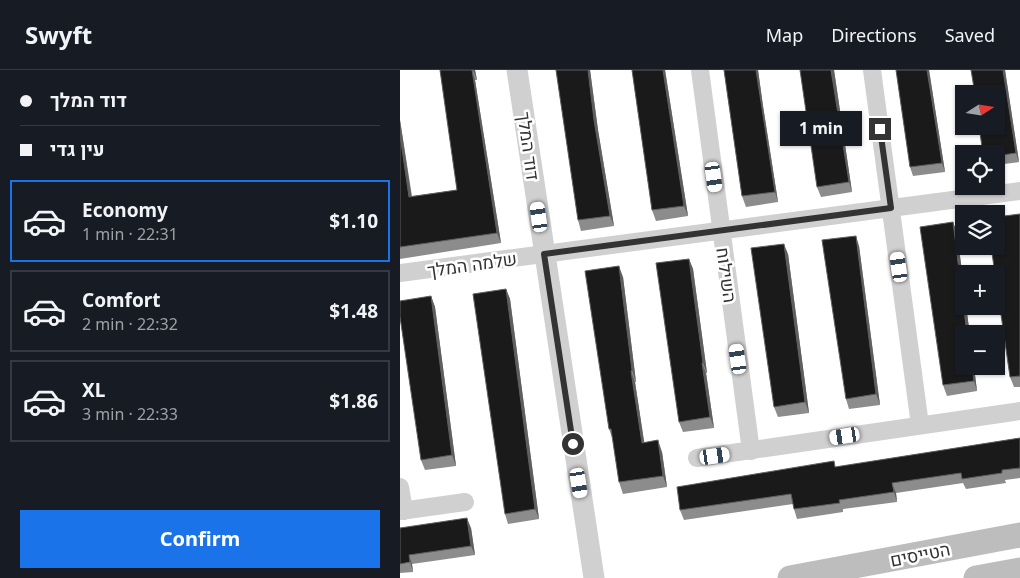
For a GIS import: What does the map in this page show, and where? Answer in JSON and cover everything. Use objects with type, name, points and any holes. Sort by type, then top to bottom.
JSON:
[{"type":"main road","name":"הטייסים","points":[[790,578],[1020,535]]},
{"type":"main road","points":[[976,578],[1020,570]]},
{"type":"street","name":"דוד המלך","points":[[518,70],[544,254],[594,578]]},
{"type":"street","name":"השילוח","points":[[700,70],[751,450]]},
{"type":"street","points":[[872,70],[920,425]]},
{"type":"street","name":"שלמה המלך","points":[[400,273],[1020,191]]},
{"type":"street","points":[[698,458],[1020,411]]},
{"type":"street","points":[[400,487],[402,511],[465,502]]},
{"type":"building","points":[[440,70],[472,70],[497,233],[400,247],[400,135],[409,197],[457,190]]},
{"type":"building","points":[[556,70],[588,70],[594,120],[610,216],[578,220]]},
{"type":"building","points":[[632,70],[663,70],[684,206],[652,210]]},
{"type":"building","points":[[724,70],[756,70],[775,192],[742,196]]},
{"type":"building","points":[[800,70],[831,70],[849,182],[817,187]]},
{"type":"building","points":[[896,70],[927,70],[942,163],[910,167]]},
{"type":"building","points":[[971,70],[1003,70],[1016,153],[1005,155],[1005,145],[982,145],[980,135],[1005,135],[1005,85],[974,85]]},
{"type":"building","points":[[1020,214],[1020,376],[1010,377],[1005,342],[1005,325],[1002,325],[1001,315],[1005,315],[1005,265],[994,265],[992,255],[1005,255],[1005,216]]},
{"type":"building","points":[[953,222],[955,255],[957,255],[958,265],[955,265],[955,315],[965,315],[966,325],[955,325],[955,375],[973,375],[974,381],[943,385],[920,227]]},
{"type":"building","points":[[856,236],[876,394],[846,399],[822,240]]},
{"type":"building","points":[[784,244],[805,402],[774,407],[751,248]]},
{"type":"building","points":[[689,259],[710,417],[679,422],[656,263]]},
{"type":"building","points":[[619,266],[631,371],[642,443],[658,440],[663,476],[619,482],[585,271]]},
{"type":"building","points":[[506,289],[535,509],[505,514],[473,294]]},
{"type":"building","points":[[431,296],[452,455],[421,460],[400,317],[400,301]]},
{"type":"building","points":[[1020,438],[1020,468],[1002,470],[1002,473],[962,479],[961,473],[892,483],[894,492],[839,500],[840,503],[794,509],[791,494],[680,510],[677,487],[834,461],[835,467]]},
{"type":"building","points":[[467,518],[471,546],[409,555],[410,562],[400,564],[400,528]]},
{"type":"route","points":[[573,444],[544,254],[891,208],[880,129]]}]
